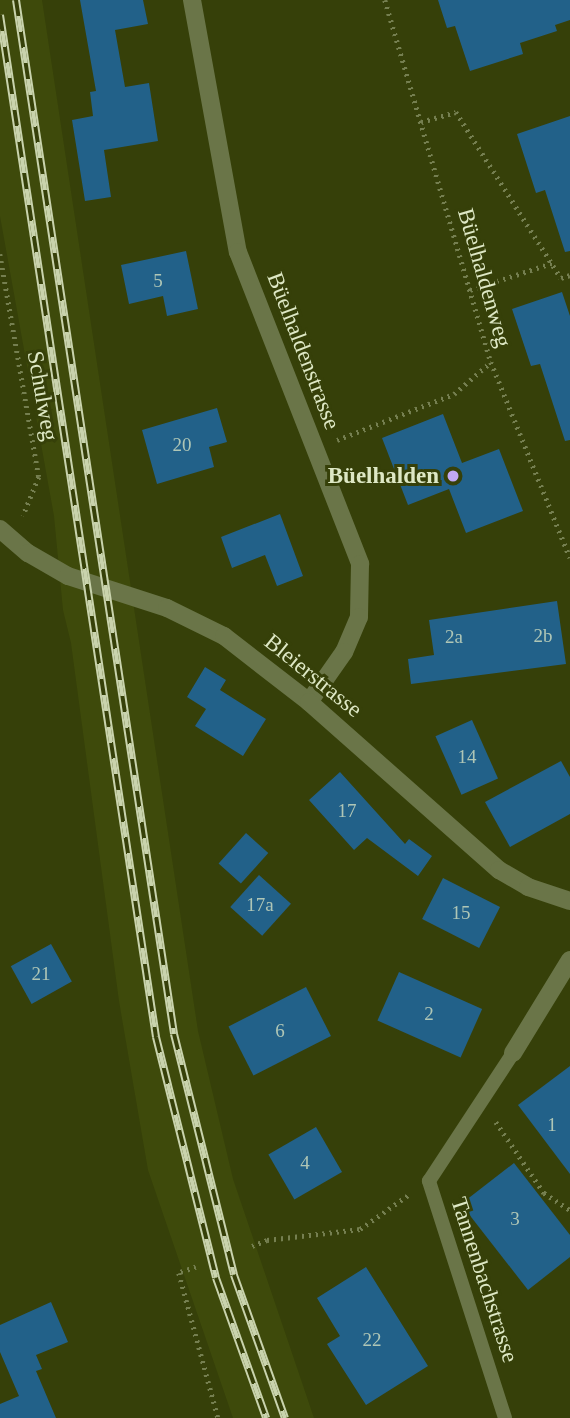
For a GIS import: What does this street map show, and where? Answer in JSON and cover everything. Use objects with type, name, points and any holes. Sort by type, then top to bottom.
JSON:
[{"type":"street","name":"Büelhaldenstrasse","points":[[192,0],[238,252],[360,564],[359,617],[344,652],[309,702]]},
{"type":"street","name":"Bleierstrasse","points":[[2,531],[68,576],[167,608],[224,636],[309,702],[499,870],[570,901]]},
{"type":"street","points":[[513,1053],[570,960]]},
{"type":"lane","name":"Tannenbachstrasse","points":[[505,1418],[429,1181],[513,1053]]},
{"type":"path","name":"Büelhaldenweg","points":[[385,0],[491,362],[570,558]]},
{"type":"path","points":[[421,122],[456,112],[555,262],[562,278],[570,275]]},
{"type":"path","name":"Schulweg","points":[[0,254],[38,477],[26,513],[2,531]]},
{"type":"path","points":[[470,290],[555,262]]},
{"type":"path","points":[[314,449],[454,394],[491,362]]},
{"type":"path","points":[[481,1101],[544,1193],[570,1210]]},
{"type":"path","points":[[252,1246],[267,1240],[360,1230],[429,1181]]},
{"type":"path","points":[[196,1267],[179,1273],[218,1418]]},
{"type":"shaded area","points":[[0,0],[42,0],[198,1031],[233,1179],[314,1418],[233,1418],[148,1170],[119,1001],[71,643],[63,610],[54,516],[0,216]]},
{"type":"building","points":[[80,0],[143,0],[148,24],[115,30],[125,87],[149,83],[158,141],[104,150],[111,197],[85,201],[72,120],[93,116],[90,92],[96,91]]},
{"type":"building","points":[[438,0],[570,0],[570,20],[555,25],[557,31],[520,43],[523,54],[470,71],[455,26],[447,28]]},
{"type":"building","points":[[570,116],[570,251],[565,252],[545,190],[536,193],[517,134]]},
{"type":"building","points":[[186,251],[198,309],[167,316],[163,296],[129,304],[121,265]]},
{"type":"building","points":[[562,292],[570,316],[570,440],[565,441],[540,364],[531,366],[512,309]]},
{"type":"building","points":[[217,408],[227,442],[209,447],[214,467],[157,484],[142,430]]},
{"type":"building","name":"Büelhalden","points":[[443,414],[462,463],[499,449],[523,511],[466,533],[449,489],[408,505],[382,438]]},
{"type":"building","points":[[280,514],[303,576],[277,586],[265,555],[232,568],[221,537]]},
{"type":"building","points":[[557,601],[566,664],[411,684],[408,659],[434,655],[429,620]]},
{"type":"building","points":[[205,667],[226,680],[220,690],[266,719],[243,756],[195,726],[206,709],[187,697]]},
{"type":"building","points":[[472,720],[498,778],[461,795],[435,736]]},
{"type":"building","points":[[561,761],[570,777],[570,814],[510,847],[485,802]]},
{"type":"building","points":[[340,772],[405,844],[409,839],[432,856],[418,876],[367,838],[354,850],[309,800]]},
{"type":"building","points":[[246,833],[268,853],[241,884],[219,863]]},
{"type":"building","points":[[259,875],[291,904],[262,936],[230,907]]},
{"type":"building","points":[[443,878],[500,907],[479,948],[422,919]]},
{"type":"building","points":[[51,944],[72,982],[32,1004],[11,966]]},
{"type":"building","points":[[399,972],[482,1009],[461,1057],[377,1020]]},
{"type":"building","points":[[306,987],[331,1036],[253,1076],[228,1026]]},
{"type":"building","points":[[570,1066],[570,1174],[518,1105]]},
{"type":"building","points":[[316,1127],[342,1172],[294,1200],[268,1154]]},
{"type":"building","points":[[514,1163],[570,1235],[570,1257],[528,1290],[461,1204]]},
{"type":"building","points":[[366,1267],[428,1366],[366,1405],[327,1344],[340,1336],[317,1298]]},
{"type":"building","points":[[51,1302],[68,1342],[36,1355],[42,1369],[36,1371],[56,1418],[0,1418],[0,1404],[19,1396],[0,1352],[0,1325]]},
{"type":"railway","points":[[16,0],[174,1034],[234,1275],[285,1418]]},
{"type":"railway","points":[[0,15],[156,1037],[216,1278],[266,1418]]},
{"type":"place","name":"Büelhalden","points":[[453,476]]}]
